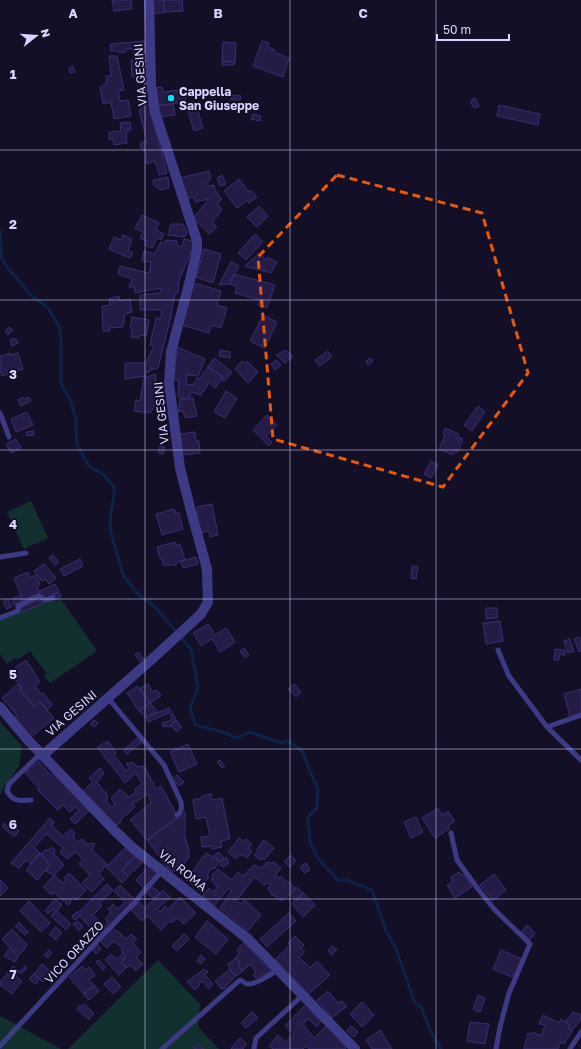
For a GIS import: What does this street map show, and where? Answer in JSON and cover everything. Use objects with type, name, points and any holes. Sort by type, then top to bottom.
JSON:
[{"type":"street","name":"VIA GESINI","points":[[41,755],[151,660],[201,614],[208,602],[207,569],[190,511],[180,468],[169,383],[171,352],[190,280],[197,250],[197,241],[155,112],[151,84],[149,0]]},
{"type":"street","name":"VIA ROMA","points":[[0,707],[41,755],[115,831],[133,848],[248,939],[353,1048]]},
{"type":"lane","points":[[0,413],[9,436]]},
{"type":"lane","points":[[0,557],[26,553]]},
{"type":"lane","points":[[0,618],[18,611],[18,606],[39,596],[45,600],[53,598]]},
{"type":"lane","points":[[498,650],[509,676],[547,727],[581,760]]},
{"type":"lane","points":[[108,698],[164,765],[181,802],[181,812],[177,815]]},
{"type":"lane","points":[[547,727],[581,715]]},
{"type":"lane","points":[[31,800],[18,802],[13,799],[7,791],[9,784],[41,755]]},
{"type":"lane","points":[[451,833],[457,860],[495,910],[530,944],[509,993],[496,1049]]},
{"type":"lane","name":"VICO ORAZZO","points":[[0,1046],[98,939],[136,901],[162,871]]},
{"type":"lane","points":[[162,1049],[240,980],[246,984],[250,984],[278,970]]},
{"type":"lane","points":[[254,1049],[256,1038],[303,995]]},
{"type":"lane","points":[[570,1049],[581,1032]]},
{"type":"highlighted area","points":[[337,175],[482,213],[528,373],[443,487],[273,439],[258,257]]},
{"type":"green space","points":[[31,501],[48,538],[24,549],[7,512]]},
{"type":"green space","points":[[55,599],[56,601],[61,600],[97,651],[50,683],[44,676],[47,674],[30,651],[17,660],[15,658],[7,664],[0,654],[0,620]]},
{"type":"green space","points":[[0,722],[22,746],[19,766],[0,794]]},
{"type":"green space","points":[[158,960],[200,1004],[198,1027],[219,1049],[68,1049]]},
{"type":"green space","points":[[0,1016],[61,1049],[0,1049]]},
{"type":"building","points":[[112,0],[131,0],[132,9],[114,11]]},
{"type":"building","points":[[152,0],[163,0],[165,12],[153,14]]},
{"type":"building","points":[[163,0],[182,0],[183,11],[165,12]]},
{"type":"building","points":[[144,41],[146,76],[132,77],[131,60],[134,59],[133,49],[126,49],[126,52],[118,53],[118,51],[111,51],[110,44]]},
{"type":"building","points":[[262,41],[269,43],[268,47],[275,50],[274,52],[289,58],[283,77],[253,66]]},
{"type":"building","points":[[223,42],[236,43],[235,62],[222,61]]},
{"type":"building","points":[[109,56],[117,56],[124,90],[118,91],[120,101],[128,100],[131,116],[114,119],[111,102],[103,104],[100,87],[107,83],[106,76],[111,76]]},
{"type":"building","points":[[222,61],[235,62],[234,65],[222,65]]},
{"type":"building","points":[[73,66],[75,72],[70,73],[69,68]]},
{"type":"building","name":"Cappella San Giuseppe","points":[[162,87],[163,92],[180,90],[186,96],[185,101],[157,106],[155,88]]},
{"type":"building","points":[[232,95],[241,96],[240,100],[231,100]]},
{"type":"building","points":[[475,98],[479,106],[474,108],[470,101]]},
{"type":"building","points":[[148,101],[167,173],[159,175],[155,161],[146,164],[146,150],[140,148],[141,142],[147,141],[139,111],[141,110],[140,102]]},
{"type":"building","points":[[173,104],[175,115],[159,117],[157,106]]},
{"type":"building","points":[[499,105],[540,114],[538,125],[497,116]]},
{"type":"building","points":[[193,106],[194,109],[197,108],[203,128],[194,131],[187,108]]},
{"type":"building","points":[[253,114],[261,116],[260,121],[251,119]]},
{"type":"building","points":[[130,122],[131,130],[126,131],[127,143],[114,145],[113,139],[109,140],[109,132],[121,131],[120,123]]},
{"type":"building","points":[[209,171],[211,178],[207,184],[208,186],[214,185],[215,190],[222,199],[217,203],[222,210],[212,222],[217,227],[209,234],[193,218],[209,199],[195,202],[194,197],[186,199],[180,178]]},
{"type":"building","points":[[222,175],[226,184],[220,186],[217,178]]},
{"type":"building","points":[[168,177],[169,188],[160,190],[154,185],[153,180]]},
{"type":"building","points":[[239,179],[249,192],[251,190],[257,197],[249,203],[247,200],[237,208],[224,191]]},
{"type":"building","points":[[259,206],[268,216],[257,227],[247,217]]},
{"type":"building","points":[[142,215],[159,223],[156,230],[164,234],[161,240],[157,238],[152,248],[145,245],[147,241],[140,238],[143,232],[135,228]]},
{"type":"building","points":[[171,224],[183,224],[187,232],[185,237],[168,235]]},
{"type":"building","points":[[255,234],[263,242],[246,260],[238,253]]},
{"type":"building","points":[[123,235],[132,239],[128,250],[133,253],[130,258],[109,249],[114,237],[121,240]]},
{"type":"building","points":[[184,239],[193,241],[193,247],[178,283],[178,293],[175,293],[158,368],[149,370],[150,372],[146,372],[146,376],[125,379],[125,363],[146,363],[154,346],[150,345],[156,318],[161,318],[162,310],[140,310],[140,295],[161,293],[161,288],[135,293],[135,287],[129,287],[132,279],[118,274],[120,266],[149,273],[151,262],[142,261],[144,251],[154,254],[161,242],[164,244],[166,240],[177,241],[176,244],[182,247]]},
{"type":"building","points":[[204,249],[221,254],[213,283],[196,277]]},
{"type":"building","points":[[259,253],[266,260],[267,257],[277,262],[271,273],[245,266]]},
{"type":"building","points":[[231,262],[239,266],[229,284],[219,285]]},
{"type":"building","points":[[234,274],[275,285],[267,308],[258,305],[260,300],[235,293],[237,286],[229,284]]},
{"type":"building","points":[[194,283],[221,291],[217,305],[227,308],[221,328],[211,325],[209,333],[182,325]]},
{"type":"building","points":[[119,296],[120,301],[130,299],[132,312],[125,314],[123,327],[109,328],[110,331],[103,331],[102,306],[110,305],[109,299]]},
{"type":"building","points":[[263,315],[277,322],[265,348],[250,341]]},
{"type":"building","points":[[132,317],[149,320],[146,336],[140,335],[139,338],[131,337],[132,329],[130,328]]},
{"type":"building","points":[[9,327],[13,330],[8,335],[5,331]]},
{"type":"building","points":[[14,338],[18,343],[12,346],[10,340]]},
{"type":"building","points":[[177,347],[205,359],[198,376],[187,375],[186,384],[193,385],[197,378],[199,379],[208,367],[223,377],[215,388],[209,383],[201,395],[191,392],[190,397],[180,399],[178,396],[179,381],[174,380]]},
{"type":"building","points":[[220,350],[230,352],[230,358],[219,356]]},
{"type":"building","points":[[286,350],[293,357],[285,363],[276,355]]},
{"type":"building","points":[[328,351],[332,357],[319,366],[315,360]]},
{"type":"building","points":[[10,353],[11,355],[18,353],[23,369],[2,376],[0,370],[0,356]]},
{"type":"building","points":[[214,358],[232,372],[224,382],[221,380],[223,377],[208,367]]},
{"type":"building","points":[[371,358],[373,361],[368,365],[366,361]]},
{"type":"building","points":[[276,360],[281,365],[275,370],[271,364]]},
{"type":"building","points":[[242,361],[245,364],[247,361],[258,372],[248,383],[235,369]]},
{"type":"building","points":[[156,374],[154,395],[158,396],[157,403],[150,413],[134,411],[136,400],[140,401],[144,378]]},
{"type":"building","points":[[226,391],[237,398],[225,418],[214,412]]},
{"type":"building","points":[[23,397],[24,399],[29,397],[31,401],[21,406],[18,400]]},
{"type":"building","points":[[193,398],[197,416],[185,418],[183,411],[178,412],[180,400]]},
{"type":"building","points":[[478,406],[485,412],[472,431],[464,425]]},
{"type":"building","points":[[27,412],[33,425],[16,432],[11,419]]},
{"type":"building","points":[[267,415],[277,425],[266,436],[272,442],[269,446],[253,430]]},
{"type":"building","points":[[445,428],[459,434],[457,440],[459,441],[460,437],[463,439],[458,452],[455,451],[453,455],[439,449],[445,435],[443,434]]},
{"type":"building","points":[[34,431],[34,435],[27,436],[26,432]]},
{"type":"building","points":[[195,432],[196,441],[199,441],[200,453],[182,455],[180,434]]},
{"type":"building","points":[[16,439],[21,448],[11,453],[6,444]]},
{"type":"building","points":[[160,446],[165,447],[163,454],[158,453]]},
{"type":"building","points":[[431,461],[438,465],[431,478],[424,474]]},
{"type":"building","points":[[212,504],[218,535],[210,537],[209,531],[200,533],[196,514],[198,513],[197,507]]},
{"type":"building","points":[[174,509],[176,513],[179,513],[183,529],[162,535],[156,514]]},
{"type":"building","points":[[175,542],[176,545],[180,544],[185,560],[176,563],[176,565],[163,565],[162,558],[160,558],[157,547]]},
{"type":"building","points":[[53,555],[59,562],[55,565],[49,558]]},
{"type":"building","points":[[196,557],[198,564],[183,568],[181,561]]},
{"type":"building","points":[[80,559],[83,566],[64,576],[60,569]]},
{"type":"building","points":[[44,564],[56,578],[49,584],[45,579],[42,581],[34,571]]},
{"type":"building","points":[[412,566],[418,567],[416,579],[411,578]]},
{"type":"building","points":[[28,572],[30,578],[36,575],[40,584],[37,586],[40,593],[23,600],[14,578]]},
{"type":"building","points":[[55,584],[59,592],[44,599],[40,591]]},
{"type":"building","points":[[59,592],[61,597],[56,600],[53,594]]},
{"type":"building","points":[[21,595],[23,601],[14,605],[12,599]]},
{"type":"building","points":[[8,599],[12,606],[7,609],[3,602]]},
{"type":"building","points":[[38,600],[44,603],[22,612],[20,608]]},
{"type":"building","points":[[486,608],[497,608],[497,618],[486,619]]},
{"type":"building","points":[[500,621],[503,641],[486,644],[483,623]]},
{"type":"building","points":[[208,624],[215,635],[226,628],[235,642],[220,652],[212,639],[201,646],[193,633]]},
{"type":"building","points":[[579,637],[581,642],[581,651],[579,652],[574,639]]},
{"type":"building","points":[[570,639],[574,651],[568,653],[564,641]]},
{"type":"building","points":[[244,648],[249,655],[245,658],[240,651]]},
{"type":"building","points":[[555,649],[565,650],[565,655],[559,655],[559,660],[554,660]]},
{"type":"building","points":[[138,652],[144,659],[140,661],[135,655]]},
{"type":"building","points":[[26,660],[40,682],[35,686],[41,694],[43,693],[52,705],[47,710],[40,702],[35,707],[20,690],[22,688],[9,672]]},
{"type":"building","points":[[18,684],[22,688],[20,690],[35,707],[40,702],[54,718],[30,738],[13,718],[17,715],[2,698]]},
{"type":"building","points":[[148,684],[153,692],[157,690],[161,696],[150,703],[140,689]]},
{"type":"building","points":[[294,684],[301,692],[296,697],[288,689]]},
{"type":"building","points":[[138,686],[150,703],[139,711],[127,693]]},
{"type":"building","points":[[581,689],[581,713],[570,717],[564,694]]},
{"type":"building","points":[[150,703],[158,712],[146,717],[139,711]]},
{"type":"building","points":[[169,708],[171,712],[148,722],[146,717]]},
{"type":"building","points":[[173,713],[176,720],[171,726],[163,727],[162,723],[169,721],[172,718],[170,715]]},
{"type":"building","points":[[94,720],[98,723],[94,727],[90,724]]},
{"type":"building","points":[[176,720],[182,727],[177,732],[171,726]]},
{"type":"building","points":[[137,738],[141,743],[127,754],[124,750]]},
{"type":"building","points":[[108,741],[116,753],[114,755],[126,771],[129,768],[126,764],[133,762],[137,767],[144,766],[156,789],[161,786],[178,817],[147,840],[130,820],[151,803],[148,794],[132,804],[135,807],[120,820],[121,822],[117,825],[103,814],[83,792],[93,781],[89,778],[100,768],[104,773],[97,782],[108,796],[106,802],[112,807],[115,804],[111,798],[120,789],[129,797],[136,792],[135,789],[142,784],[136,773],[125,783],[97,747]]},
{"type":"building","points":[[188,744],[197,764],[179,772],[170,752]]},
{"type":"building","points":[[220,760],[225,766],[222,768],[217,762]]},
{"type":"building","points":[[38,761],[51,775],[53,773],[90,810],[75,824],[70,819],[79,810],[75,807],[70,812],[63,805],[58,810],[37,789],[39,788],[25,773]]},
{"type":"building","points":[[177,775],[184,782],[179,786],[172,779]]},
{"type":"building","points":[[211,794],[212,800],[222,798],[230,839],[221,841],[222,847],[212,849],[212,846],[202,847],[201,837],[210,836],[206,817],[196,819],[193,800]]},
{"type":"building","points":[[438,808],[442,815],[448,811],[455,821],[448,826],[449,829],[435,838],[422,818]]},
{"type":"building","points":[[185,812],[185,836],[189,857],[178,871],[170,871],[147,840]]},
{"type":"building","points":[[416,817],[423,832],[411,838],[404,822]]},
{"type":"building","points":[[50,818],[54,822],[52,826],[63,836],[70,829],[75,833],[73,837],[78,842],[82,839],[87,844],[95,844],[92,850],[107,864],[99,874],[104,879],[92,892],[82,883],[90,875],[79,864],[83,859],[75,852],[68,859],[60,853],[63,848],[46,834],[34,848],[40,853],[31,864],[27,860],[19,868],[11,863]]},
{"type":"building","points":[[4,823],[9,828],[12,825],[19,831],[14,837],[2,826]]},
{"type":"building","points":[[239,838],[244,842],[246,839],[252,844],[248,848],[252,851],[247,858],[243,855],[239,855],[236,859],[228,852]]},
{"type":"building","points":[[264,840],[274,848],[264,860],[262,858],[260,860],[254,855]]},
{"type":"building","points":[[51,847],[55,850],[54,854],[64,865],[54,875],[45,871],[50,865],[41,854],[46,849],[47,851]]},
{"type":"building","points":[[126,847],[135,856],[122,870],[128,876],[122,883],[106,867]]},
{"type":"building","points":[[218,852],[224,858],[221,861],[212,857]]},
{"type":"building","points":[[40,853],[50,865],[37,880],[26,870]]},
{"type":"building","points":[[206,853],[221,861],[214,869],[212,868],[207,875],[209,877],[199,890],[186,880]]},
{"type":"building","points":[[291,855],[296,861],[290,867],[284,862]]},
{"type":"building","points":[[135,856],[142,863],[128,876],[122,870]]},
{"type":"building","points":[[226,857],[229,863],[224,867],[220,865]]},
{"type":"building","points":[[267,862],[273,862],[281,868],[275,876],[279,878],[281,876],[288,883],[290,882],[295,889],[282,901],[272,895],[268,889],[271,884],[268,883],[264,885],[255,877],[236,901],[241,904],[245,900],[261,915],[248,931],[220,908],[232,890],[229,888],[214,906],[202,896],[209,888],[214,892],[217,887],[211,880],[213,877],[212,875],[218,869],[232,880],[238,872],[243,876],[254,865],[261,868]]},
{"type":"building","points":[[306,863],[310,870],[304,873],[300,867]]},
{"type":"building","points":[[150,865],[158,873],[144,888],[136,880]]},
{"type":"building","points":[[459,872],[461,875],[463,874],[472,887],[455,898],[447,885],[453,881],[451,877]]},
{"type":"building","points":[[69,873],[86,890],[76,900],[73,897],[68,905],[54,892],[52,895],[43,887],[54,875],[63,883],[66,880],[64,878]]},
{"type":"building","points":[[494,874],[506,890],[493,901],[480,885]]},
{"type":"building","points":[[0,880],[8,888],[0,896]]},
{"type":"building","points":[[107,884],[113,890],[100,903],[102,906],[93,915],[104,927],[108,922],[105,919],[111,912],[108,909],[113,904],[118,909],[125,902],[114,891],[120,885],[135,900],[98,937],[80,916],[75,920],[72,916],[79,912]]},
{"type":"building","points":[[151,886],[160,893],[155,899],[145,892]]},
{"type":"building","points":[[296,887],[303,893],[296,901],[290,894]]},
{"type":"building","points":[[163,890],[170,897],[157,909],[160,912],[165,906],[168,909],[180,897],[196,913],[184,924],[177,918],[172,923],[170,921],[161,930],[147,916],[142,921],[131,910],[139,902],[145,908]]},
{"type":"building","points":[[303,893],[315,905],[303,917],[292,904]]},
{"type":"building","points":[[55,899],[62,905],[57,911],[71,924],[66,930],[51,916],[55,911],[53,909],[48,914],[45,911]]},
{"type":"building","points":[[29,901],[50,923],[41,932],[20,911]]},
{"type":"building","points":[[289,913],[296,921],[267,947],[260,939]]},
{"type":"building","points":[[77,921],[83,926],[79,931],[73,924]]},
{"type":"building","points":[[207,921],[228,939],[216,954],[195,937]]},
{"type":"building","points":[[19,922],[28,932],[25,935],[15,926]]},
{"type":"building","points":[[527,925],[535,933],[530,940],[521,932]]},
{"type":"building","points":[[56,927],[62,933],[56,940],[49,934]]},
{"type":"building","points":[[112,928],[117,932],[118,931],[126,939],[131,934],[137,939],[133,943],[141,952],[136,957],[143,964],[136,971],[130,965],[127,968],[121,962],[126,956],[121,951],[123,949],[114,941],[107,948],[100,941]]},
{"type":"building","points":[[12,929],[27,945],[18,956],[2,939]]},
{"type":"building","points":[[184,934],[189,939],[177,951],[172,946]]},
{"type":"building","points":[[295,936],[304,945],[301,948],[305,952],[299,957],[310,968],[317,961],[330,975],[308,995],[275,960],[290,945],[288,943]]},
{"type":"building","points":[[244,942],[271,971],[256,978],[253,975],[256,972],[250,964],[243,971],[238,966],[240,962],[236,958],[239,953],[237,950]]},
{"type":"building","points":[[97,944],[101,949],[96,954],[92,949]]},
{"type":"building","points":[[332,946],[337,949],[332,955],[328,951]]},
{"type":"building","points":[[10,948],[18,956],[15,962],[4,956]]},
{"type":"building","points":[[49,950],[52,953],[48,958],[44,955]]},
{"type":"building","points":[[501,950],[522,959],[516,974],[513,974],[512,977],[493,969]]},
{"type":"building","points":[[123,953],[126,956],[121,962],[126,968],[119,975],[105,960],[111,954],[117,959]]},
{"type":"building","points":[[201,955],[205,959],[201,964],[197,961]]},
{"type":"building","points":[[236,958],[240,962],[238,966],[243,971],[236,976],[228,964]]},
{"type":"building","points":[[98,960],[106,967],[103,970],[96,962]]},
{"type":"building","points":[[42,964],[51,972],[43,982],[34,974]]},
{"type":"building","points":[[13,966],[19,971],[16,975],[10,970]]},
{"type":"building","points":[[25,966],[27,968],[21,974],[19,972]]},
{"type":"building","points":[[82,966],[86,970],[89,967],[95,975],[89,980],[94,986],[84,994],[69,977]]},
{"type":"building","points":[[204,969],[208,972],[205,975],[213,984],[209,989],[202,981],[195,990],[187,982]]},
{"type":"building","points":[[230,969],[236,976],[226,986],[226,988],[221,989],[215,981]]},
{"type":"building","points":[[10,970],[22,981],[12,994],[0,985],[0,982]]},
{"type":"building","points":[[34,974],[39,979],[36,984],[29,979]]},
{"type":"building","points":[[112,977],[121,987],[113,994],[104,984]]},
{"type":"building","points":[[94,985],[99,991],[89,1000],[84,995]]},
{"type":"building","points":[[328,991],[338,1003],[342,1001],[347,1006],[332,1018],[317,1000]]},
{"type":"building","points":[[478,995],[485,998],[480,1012],[473,1009]]},
{"type":"building","points":[[362,1002],[374,1015],[362,1027],[350,1014]]},
{"type":"building","points":[[84,1004],[94,1013],[89,1020],[77,1009],[80,1005],[82,1007]]},
{"type":"building","points":[[304,1006],[321,1021],[317,1027],[309,1019],[303,1024],[314,1038],[326,1026],[347,1047],[345,1049],[309,1049],[306,1046],[303,1049],[273,1049],[269,1046],[278,1035],[285,1042],[294,1034],[285,1026]]},
{"type":"building","points":[[252,1012],[258,1018],[246,1028],[241,1023]]},
{"type":"building","points":[[573,1012],[581,1015],[581,1019],[572,1031],[568,1028],[570,1025],[565,1022]]},
{"type":"building","points":[[543,1015],[559,1023],[561,1019],[570,1025],[568,1028],[572,1031],[564,1044],[561,1042],[558,1049],[524,1049],[528,1033],[532,1034],[533,1032],[541,1036],[545,1025],[539,1024]]},
{"type":"building","points":[[470,1022],[489,1024],[485,1044],[467,1041]]},
{"type":"building","points":[[351,1026],[358,1032],[354,1037],[347,1031]]},
{"type":"building","points":[[380,1030],[392,1049],[372,1049],[366,1040]]},
{"type":"building","points":[[240,1038],[247,1044],[243,1049],[232,1049],[231,1048]]},
{"type":"building","points":[[199,1044],[204,1049],[194,1049]]},
{"type":"waterway","points":[[0,230],[2,259],[8,269],[30,294],[48,308],[60,328],[61,384],[71,402],[76,420],[77,445],[89,466],[104,475],[114,487],[110,529],[123,575],[137,593],[155,607],[191,649],[198,688],[190,708],[195,725],[223,732],[237,738],[250,732],[281,743],[288,741],[303,752],[318,789],[317,808],[308,817],[310,842],[319,860],[338,880],[347,880],[372,890],[386,931],[396,949],[415,1003],[421,1007],[431,1032],[441,1049]]},
{"type":"place","name":"Cappella San Giuseppe","points":[[171,98]]}]
